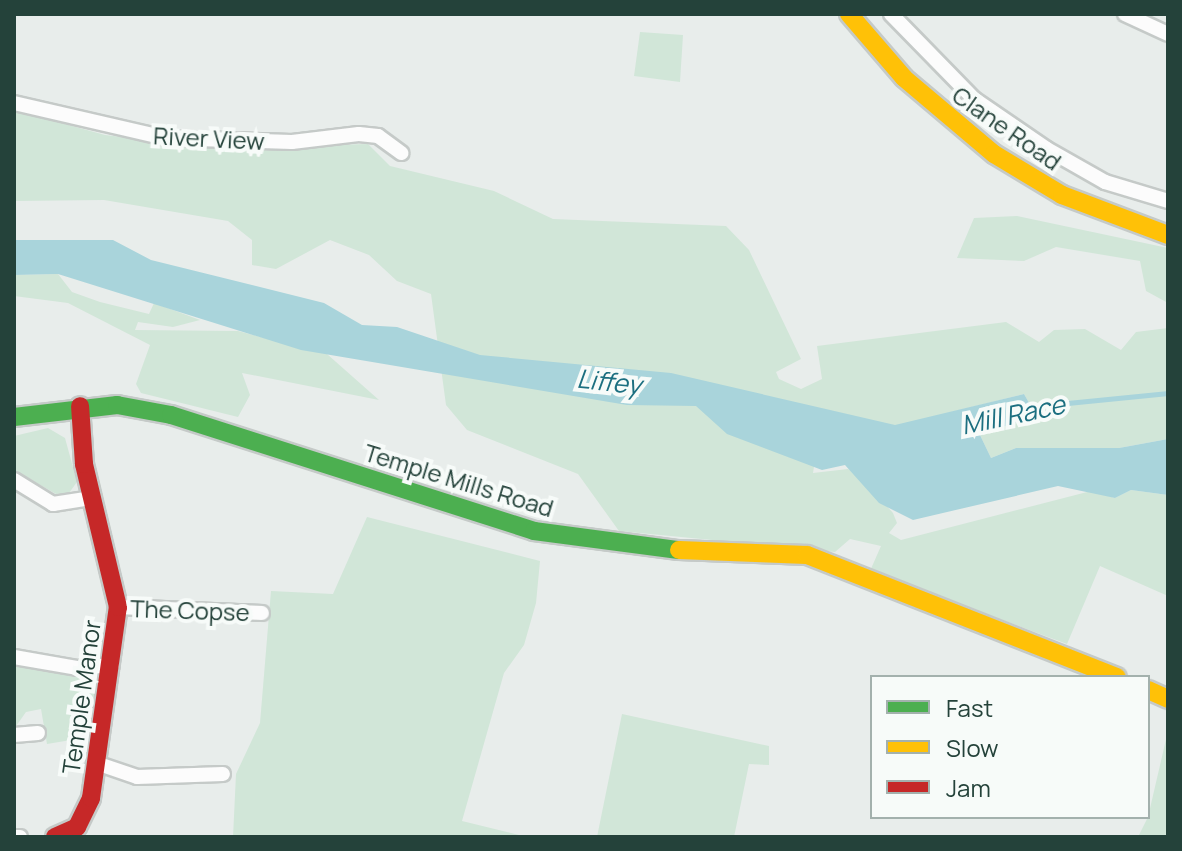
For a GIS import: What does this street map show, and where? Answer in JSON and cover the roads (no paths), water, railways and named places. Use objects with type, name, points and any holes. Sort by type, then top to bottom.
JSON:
[{"type":"street","name":"Clane Road","points":[[849,14],[904,78],[994,154],[1062,195],[1168,235]]},
{"type":"street","points":[[891,14],[974,99],[1047,149],[1105,182],[1168,201]]},
{"type":"street","points":[[1125,14],[1168,34]]},
{"type":"street","name":"River View","points":[[14,103],[166,138],[292,142],[359,134],[378,136],[401,153]]},
{"type":"street","name":"Temple Mills Road","points":[[14,417],[80,406],[205,421],[534,531],[643,548],[807,555],[1112,675]]},
{"type":"street","name":"Temple Manor","points":[[55,837],[77,827],[85,813],[99,764],[118,607],[91,498],[80,406]]},
{"type":"street","points":[[14,480],[53,504],[91,498]]},
{"type":"street","name":"The Copse","points":[[118,607],[262,613]]},
{"type":"street","points":[[14,657],[112,665]]},
{"type":"street","points":[[14,735],[38,733]]},
{"type":"street","points":[[99,764],[137,777],[202,769],[223,774]]},
{"type":"street","points":[[14,837],[20,837]]},
{"type":"water","name":"Liffey","points":[[14,240],[113,240],[151,260],[324,303],[362,325],[397,327],[480,355],[671,373],[895,425],[1024,394],[1036,415],[980,435],[991,458],[1016,448],[1119,448],[1168,439],[1168,495],[1131,490],[1115,498],[1058,486],[913,520],[879,503],[845,465],[822,470],[727,434],[696,406],[627,405],[301,350],[58,274],[14,275]]},
{"type":"waterway","name":"Mill Race","points":[[1027,407],[1168,393]]}]
